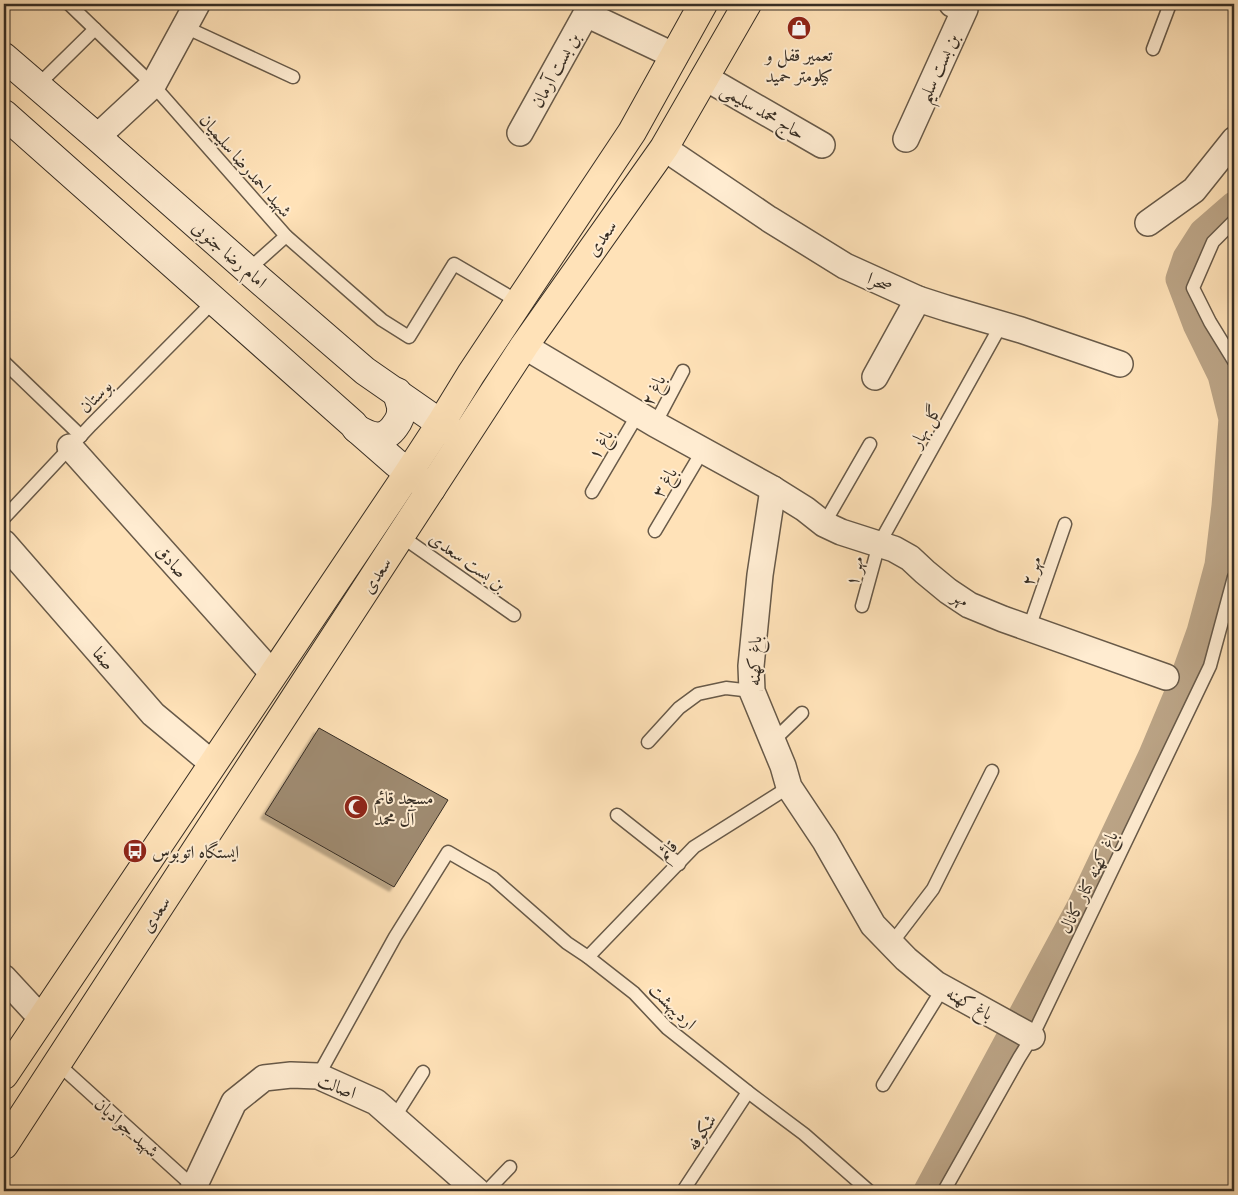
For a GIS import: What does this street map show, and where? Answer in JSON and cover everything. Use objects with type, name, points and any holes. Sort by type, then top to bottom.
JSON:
[{"type":"main road","name":"سعدی","points":[[4,1075],[441,423],[471,374],[632,132],[703,4]]},
{"type":"main road","name":"سعدی","points":[[4,1145],[524,346],[664,148],[747,4]]},
{"type":"street","points":[[97,137],[153,85],[197,4]]},
{"type":"street","name":"بن بست سلیم","points":[[906,139],[965,9],[952,4]]},
{"type":"street","name":"بن بست آرمان","points":[[520,133],[586,14],[674,56]]},
{"type":"street","name":"امام رضا جنوبی","points":[[4,58],[365,371],[464,439]]},
{"type":"street","name":"حاج محمد سلیمی","points":[[704,77],[822,146]]},
{"type":"street","points":[[5,115],[356,428],[431,489]]},
{"type":"street","points":[[1148,223],[1194,190],[1234,140]]},
{"type":"street","name":"صحرا","points":[[664,148],[769,219],[844,266],[918,299],[1021,330],[1120,364]]},
{"type":"street","points":[[875,377],[918,299]]},
{"type":"street","points":[[524,346],[647,419],[773,489]]},
{"type":"street","points":[[356,428],[368,435],[384,436],[399,420],[402,410],[397,392]]},
{"type":"street","name":"صادق","points":[[76,441],[273,674]]},
{"type":"street","name":"مهر","points":[[773,489],[805,509],[824,524],[841,532],[894,550],[910,558],[948,591],[969,605],[1166,677]]},
{"type":"street","name":"باغ کهنه","points":[[773,489],[760,575],[752,666],[752,691],[773,740],[789,787],[825,841],[873,925],[891,944],[936,984],[1032,1038]]},
{"type":"street","name":"صفا","points":[[4,543],[153,714],[213,764]]},
{"type":"street","points":[[4,978],[42,1019]]},
{"type":"street","name":"اصالت","points":[[195,1190],[234,1102],[264,1078],[291,1075],[318,1076],[376,1102],[477,1191]]},
{"type":"lane","name":"شهید احمدرضا سلیمیان","points":[[69,4],[153,85],[286,236],[382,320],[408,337],[454,264],[519,302]]},
{"type":"lane","points":[[1153,49],[1170,4]]},
{"type":"lane","points":[[185,27],[293,77]]},
{"type":"lane","points":[[37,86],[95,29]]},
{"type":"lane","points":[[1234,221],[1213,242],[1193,288],[1210,322],[1234,361]]},
{"type":"lane","points":[[248,270],[286,236]]},
{"type":"lane","name":"بوستان","points":[[4,518],[76,441],[214,301]]},
{"type":"lane","name":"گل بهار","points":[[878,544],[1001,325]]},
{"type":"lane","points":[[4,362],[76,441]]},
{"type":"lane","name":"باغ ۲","points":[[647,419],[683,371]]},
{"type":"lane","name":"باغ ۱","points":[[592,492],[647,419]]},
{"type":"lane","points":[[824,524],[870,444]]},
{"type":"lane","name":"باغ ۳","points":[[655,531],[703,450]]},
{"type":"lane","name":"مهر ۲","points":[[1029,628],[1065,524]]},
{"type":"lane","name":"بن بست سعدی","points":[[401,536],[514,615]]},
{"type":"lane","name":"مهر ۱","points":[[862,606],[878,544]]},
{"type":"lane","name":"باغ کهنه کنار کانال","points":[[944,1191],[1032,1038],[1210,666],[1234,576]]},
{"type":"lane","points":[[648,742],[679,708],[698,694],[726,688],[752,691]]},
{"type":"lane","points":[[773,740],[802,713]]},
{"type":"lane","points":[[891,944],[933,889],[992,771]]},
{"type":"lane","name":"قائم","points":[[588,958],[694,847],[789,787]]},
{"type":"lane","points":[[617,815],[678,864]]},
{"type":"lane","name":"اردیبهشت","points":[[318,1076],[395,937],[448,852],[492,878],[567,944],[634,993],[668,1028],[804,1134],[869,1191]]},
{"type":"lane","points":[[882,1085],[943,988]]},
{"type":"lane","name":"شهید جوادیان","points":[[57,1063],[195,1190]]},
{"type":"lane","points":[[394,1118],[424,1072]]},
{"type":"lane","name":"شکوفه","points":[[683,1191],[748,1092]]},
{"type":"lane","points":[[487,1191],[510,1168]]},
{"type":"building","name":"مسجد قائم آل محمد","points":[[319,728],[448,800],[394,887],[265,814]]},
{"type":"waterway","points":[[928,1191],[1081,907],[1152,757],[1181,688],[1201,632],[1219,565],[1233,419],[1222,375],[1197,324],[1180,279],[1187,258],[1203,233],[1234,206]]},
{"type":"place","name":"تعمیر قفل و کیلومتر حمید","points":[[799,28]]},
{"type":"place","name":"مسجد قائم آل محمد","points":[[356,807]]},
{"type":"place","name":"ایستگاه اتوبوس","points":[[135,851]]}]
